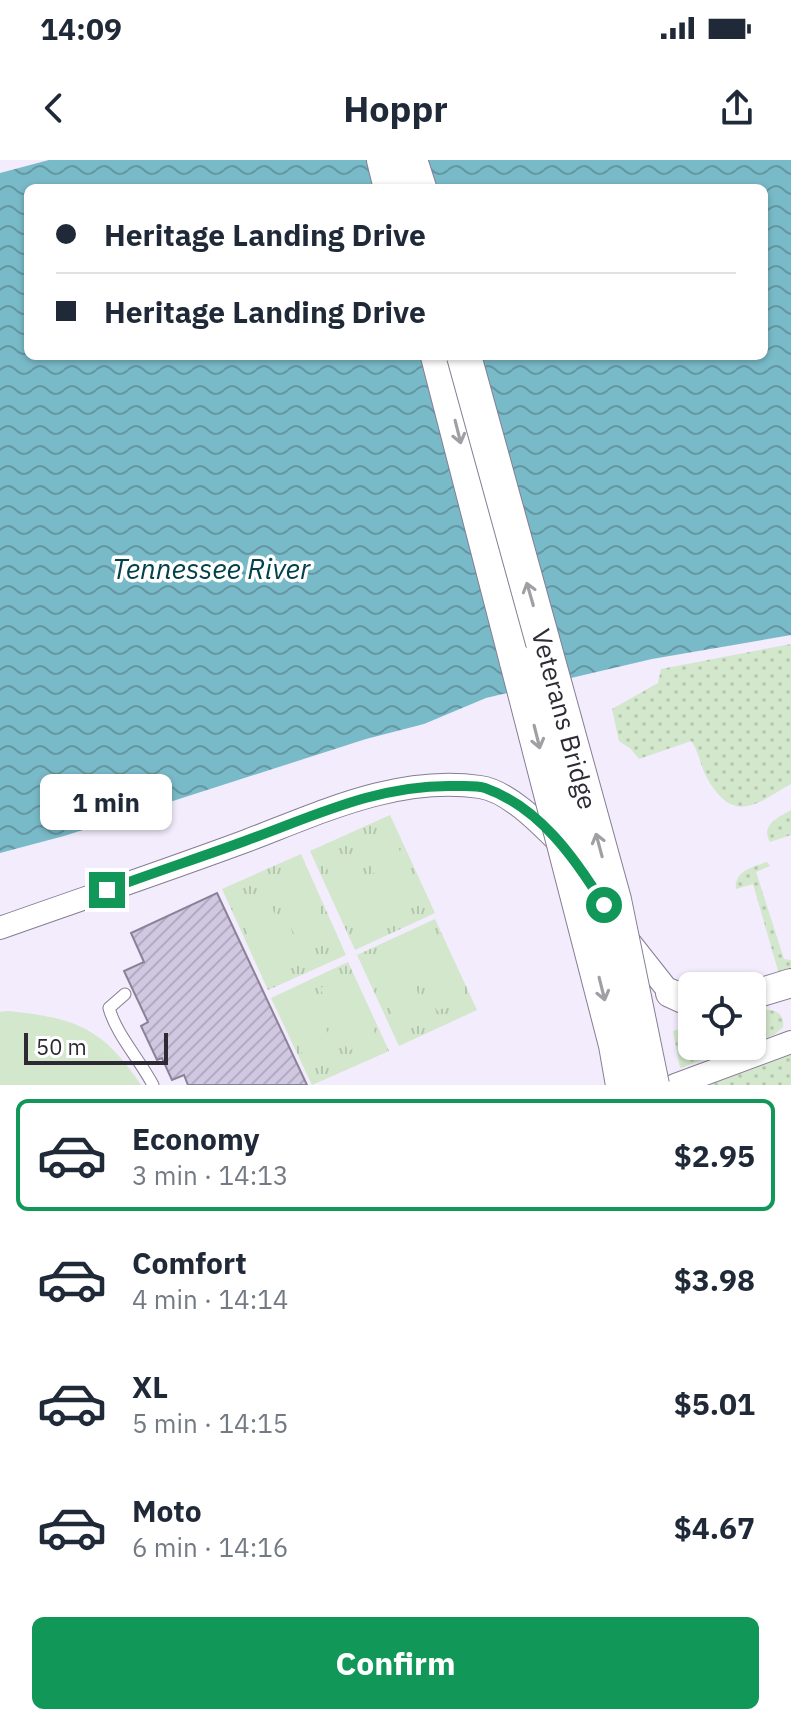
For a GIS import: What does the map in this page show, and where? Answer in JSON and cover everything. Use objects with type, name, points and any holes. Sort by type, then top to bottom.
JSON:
[{"type":"main road","points":[[384,160],[390,184]]},
{"type":"main road","points":[[410,160],[418,184]]},
{"type":"main road","name":"Veterans Bridge","points":[[439,360],[616,1045],[623,1085]]},
{"type":"main road","name":"Veterans Bridge","points":[[465,360],[614,900],[652,1085]]},
{"type":"main road","points":[[614,900],[645,1001],[662,1085]]},
{"type":"street","points":[[0,928],[319,812],[390,790],[483,787],[523,808],[573,856],[620,929],[678,995]]},
{"type":"street","points":[[766,991],[791,983]]},
{"type":"street","points":[[675,1085],[791,1042]]},
{"type":"lane","points":[[125,994],[109,1008],[113,1024],[139,1058],[153,1085]]},
{"type":"green space","points":[[791,644],[791,784],[766,799],[741,807],[724,800],[709,782],[691,741],[639,759],[619,741],[612,709],[658,683],[661,669]]},
{"type":"green space","points":[[791,810],[791,835],[770,842],[769,826]]},
{"type":"green space","points":[[390,815],[435,913],[355,950],[310,851]]},
{"type":"green space","points":[[393,836],[421,899],[392,912],[363,850]]},
{"type":"green space","points":[[355,853],[383,916],[354,929],[326,866]]},
{"type":"green space","points":[[301,854],[346,955],[268,990],[222,889]]},
{"type":"green space","points":[[767,862],[770,866],[756,872],[784,959],[791,960],[791,970],[779,974],[753,884],[736,889],[741,874]]},
{"type":"green space","points":[[303,876],[331,939],[302,952],[274,889]]},
{"type":"green space","points":[[266,894],[294,957],[264,970],[236,907]]},
{"type":"green space","points":[[435,919],[477,1010],[399,1046],[357,955]]},
{"type":"green space","points":[[439,935],[467,998],[437,1011],[409,948]]},
{"type":"green space","points":[[400,953],[428,1015],[399,1029],[371,966]]},
{"type":"green space","points":[[348,962],[389,1051],[312,1085],[271,998]]},
{"type":"green space","points":[[350,975],[377,1038],[348,1051],[320,988]]},
{"type":"green space","points":[[310,993],[338,1056],[309,1069],[281,1006]]},
{"type":"green space","points":[[766,1010],[780,1015],[783,1022],[783,1027],[766,1038]]},
{"type":"green space","points":[[0,1012],[52,1017],[85,1029],[113,1050],[141,1085],[0,1085]]},
{"type":"green space","points":[[678,1029],[678,1057],[673,1031]]},
{"type":"green space","points":[[791,1054],[791,1085],[697,1085]]},
{"type":"green space","points":[[678,1060],[702,1060],[680,1068]]},
{"type":"water","name":"Tennessee River","points":[[49,160],[791,160],[791,635],[652,659],[486,698],[424,724],[366,739],[64,836],[0,853],[0,173]]},
{"type":"building","points":[[217,893],[307,1085],[188,1085],[184,1075],[172,1080],[162,1058],[157,1060],[141,1026],[148,1022],[124,971],[144,962],[131,933]]},
{"type":"route","points":[[107,890],[319,812],[390,790],[483,787],[523,808],[573,856],[604,905]]}]
